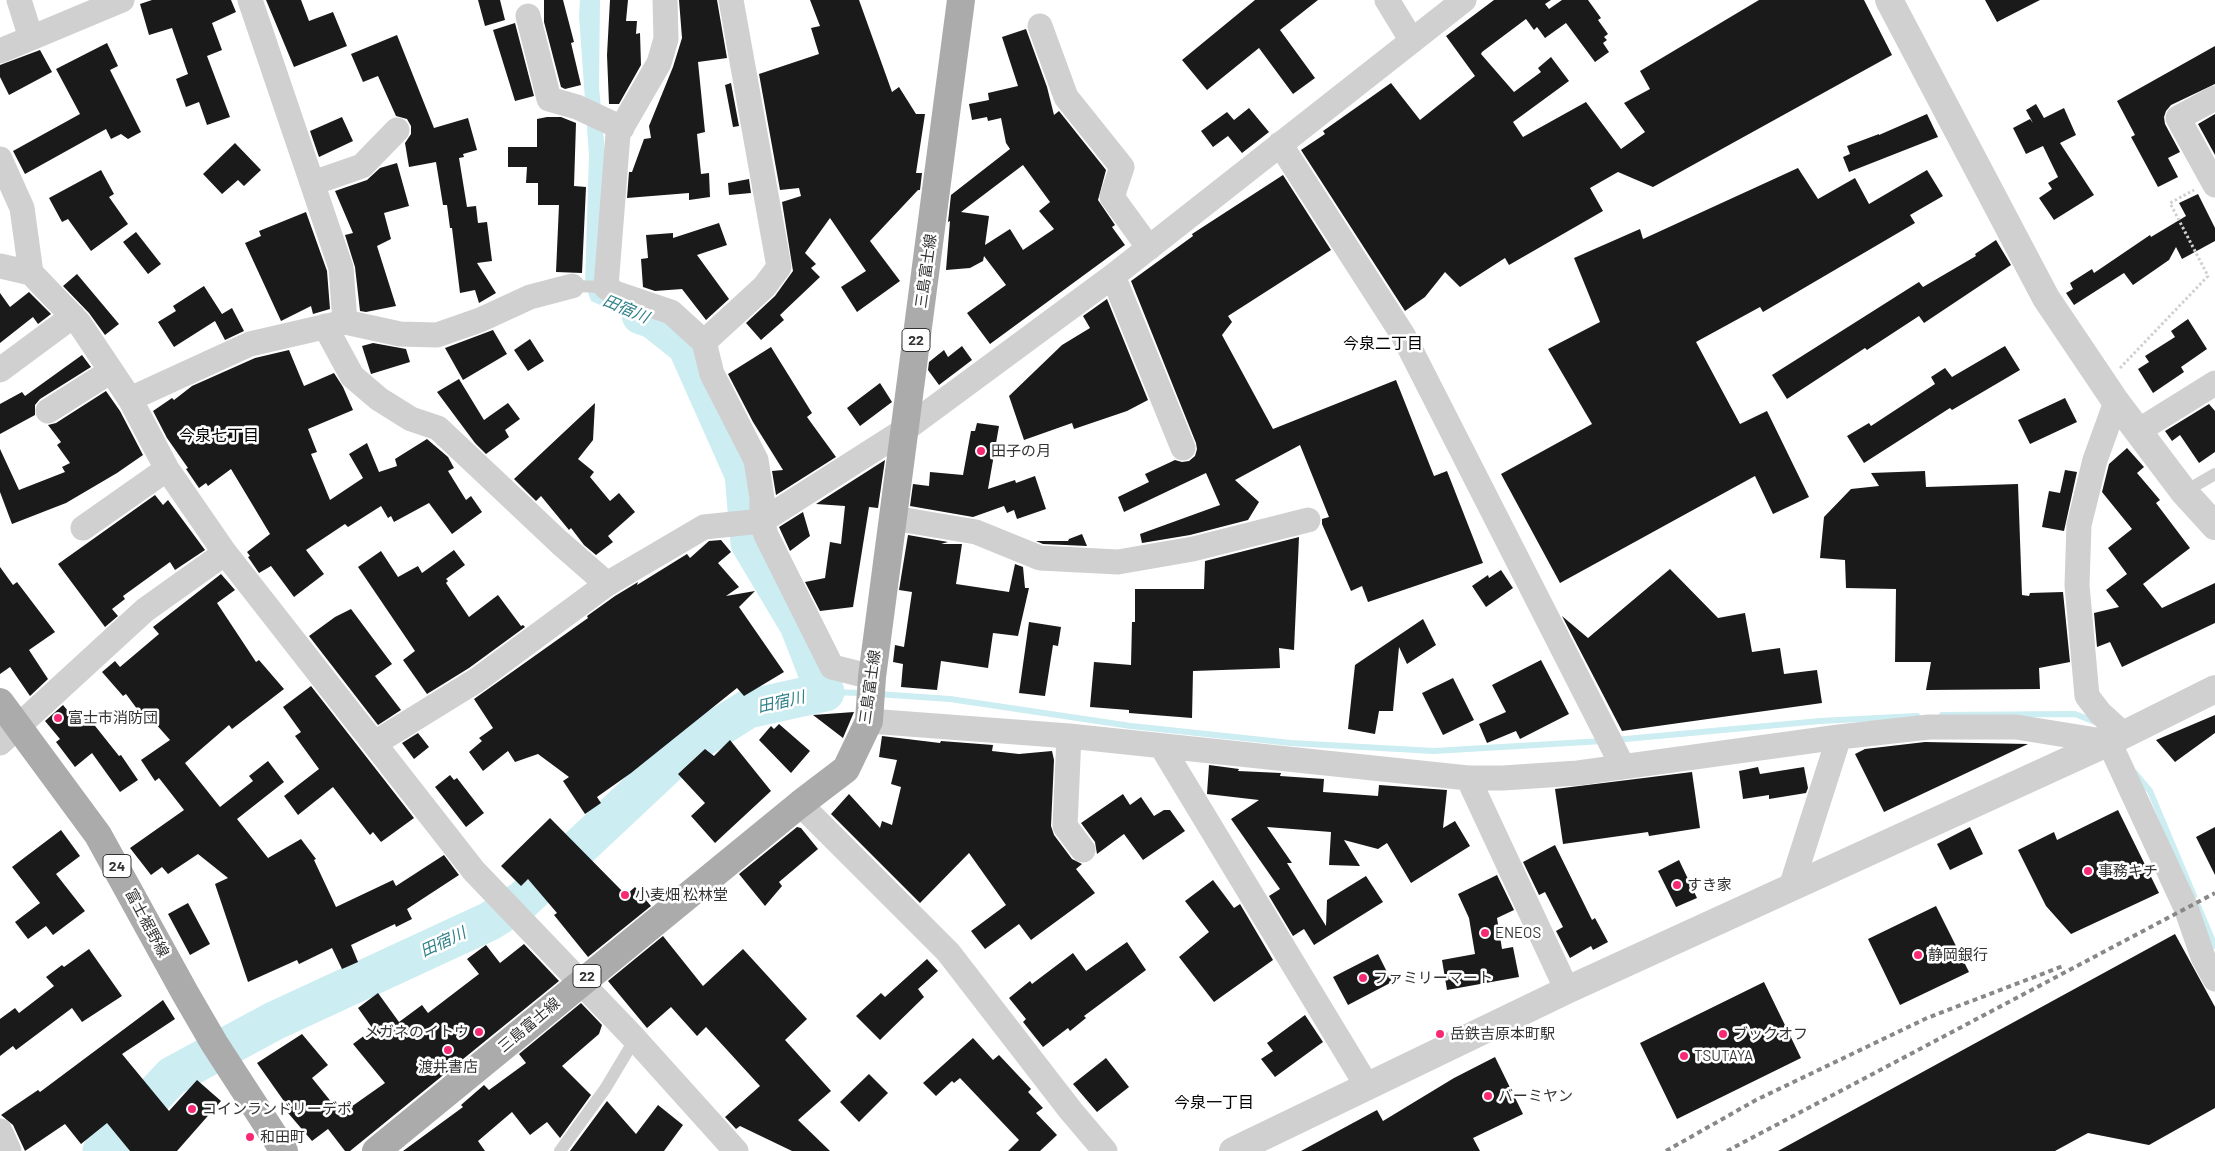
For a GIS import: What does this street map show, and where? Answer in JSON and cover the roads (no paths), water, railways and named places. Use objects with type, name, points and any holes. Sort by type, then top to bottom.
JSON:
[{"type":"main road","name":"三島富士線","points":[[376,1151],[580,982],[846,769],[869,714],[903,431],[961,0]]},
{"type":"main road","name":"富士裾野線","points":[[0,702],[9,735],[98,834],[218,1049],[284,1151]]},
{"type":"street","points":[[19,0],[32,38]]},
{"type":"street","points":[[0,51],[122,0]]},
{"type":"street","points":[[250,0],[341,268],[335,324],[352,376],[379,399],[411,419],[438,428],[559,542],[607,584]]},
{"type":"street","points":[[665,0],[666,39],[659,63],[617,125],[618,134],[606,287],[616,293],[671,312],[704,342],[712,374],[756,460],[762,498],[762,521],[766,536],[832,667],[872,678]]},
{"type":"street","points":[[704,342],[764,287],[779,267],[731,0]]},
{"type":"street","points":[[1387,0],[1412,40]]},
{"type":"street","points":[[375,742],[477,680],[607,584],[704,527],[762,521],[903,431],[1113,276],[1464,0]]},
{"type":"street","points":[[1889,0],[2046,298],[2138,431],[2184,492],[2215,526]]},
{"type":"street","points":[[528,16],[549,99],[577,107],[617,125]]},
{"type":"street","points":[[1040,26],[1066,97],[1122,167],[1112,197],[1149,248]]},
{"type":"street","points":[[2214,182],[2178,118],[2215,98]]},
{"type":"street","points":[[313,182],[362,166],[397,130]]},
{"type":"street","points":[[1280,144],[1403,335],[1623,767]]},
{"type":"street","points":[[0,160],[22,208],[31,273]]},
{"type":"street","points":[[0,266],[31,273],[79,323],[130,399],[167,469],[225,553],[375,742],[474,871],[635,1039],[736,1151]]},
{"type":"street","points":[[1113,276],[1183,448]]},
{"type":"street","points":[[130,399],[250,344],[335,324],[400,334],[437,335],[480,320],[530,297],[572,286]]},
{"type":"street","points":[[0,370],[72,316]]},
{"type":"street","points":[[48,411],[111,371]]},
{"type":"street","points":[[2138,431],[2215,383]]},
{"type":"street","points":[[2110,393],[2079,525],[2077,585],[2087,696],[2117,738],[2204,957],[2215,979]]},
{"type":"street","points":[[82,528],[167,469]]},
{"type":"street","points":[[893,518],[976,532],[1040,558],[1118,562],[1193,549],[1308,520]]},
{"type":"street","points":[[9,735],[145,610],[225,553]]},
{"type":"street","points":[[1233,1151],[1567,990],[2117,738],[2215,689]]},
{"type":"street","points":[[869,714],[1162,747],[1377,767],[1468,778],[1503,778],[1578,773],[1839,737],[1929,728],[2016,727],[2117,738]]},
{"type":"street","points":[[1069,736],[1065,826],[1083,850]]},
{"type":"street","points":[[1791,886],[1839,737]]},
{"type":"street","points":[[1162,747],[1367,1086]]},
{"type":"street","points":[[1468,778],[1567,990]]},
{"type":"street","points":[[800,804],[948,952],[1071,1112],[1105,1151]]},
{"type":"street","points":[[0,1131],[9,1151]]},
{"type":"lane","points":[[572,286],[606,287]]},
{"type":"lane","points":[[2184,492],[2215,474]]},
{"type":"lane","points":[[560,1151],[605,1089],[635,1039]]},
{"type":"water","points":[[580,0],[600,0],[599,87],[605,152],[595,281],[670,324],[688,342],[679,346],[649,321],[614,311],[591,301],[585,285],[589,155],[579,16]]},
{"type":"waterway","name":"田宿川","points":[[102,1151],[172,1076],[274,1021],[490,921],[523,900],[684,749],[748,709],[825,692],[799,625],[750,543],[744,474],[687,346],[653,319],[641,315]]},
{"type":"waterway","points":[[825,692],[864,693]]},
{"type":"waterway","points":[[877,694],[950,699],[1131,726],[1291,743],[1434,751],[1603,741]]},
{"type":"waterway","points":[[1942,715],[2075,714],[2095,722]]},
{"type":"waterway","points":[[1615,740],[1820,721],[1917,716]]},
{"type":"waterway","points":[[2135,773],[2150,791],[2194,896]]},
{"type":"waterway","points":[[2198,906],[2215,946]]},
{"type":"railway","points":[[1727,1151],[2215,893]]},
{"type":"railway","points":[[1666,1151],[1756,1100],[1927,1018],[2063,966]]},
{"type":"place","name":"田子の月","points":[[981,451]]},
{"type":"place","name":"富士市消防団","points":[[58,718]]},
{"type":"place","name":"事務キチ","points":[[2088,871]]},
{"type":"place","name":"すき家","points":[[1677,885]]},
{"type":"place","name":"小麦畑 松林堂","points":[[625,895]]},
{"type":"place","name":"ENEOS","points":[[1485,933]]},
{"type":"place","name":"静岡銀行","points":[[1918,955]]},
{"type":"place","name":"ファミリーマート","points":[[1363,978]]},
{"type":"place","name":"メガネのイトウ","points":[[479,1032]]},
{"type":"place","name":"岳鉄吉原本町駅","points":[[1440,1034]]},
{"type":"place","name":"ブックオフ","points":[[1723,1034]]},
{"type":"place","name":"渡井書店","points":[[448,1050]]},
{"type":"place","name":"TSUTAYA","points":[[1684,1056]]},
{"type":"place","name":"バーミヤン","points":[[1488,1096]]},
{"type":"place","name":"コインランドリーデポ","points":[[192,1109]]},
{"type":"place","name":"和田町","points":[[250,1137]]},
{"type":"district","name":"今泉二丁目","points":[[1383,344]]},
{"type":"district","name":"今泉七丁目","points":[[219,436]]},
{"type":"district","name":"今泉一丁目","points":[[1214,1103]]}]
